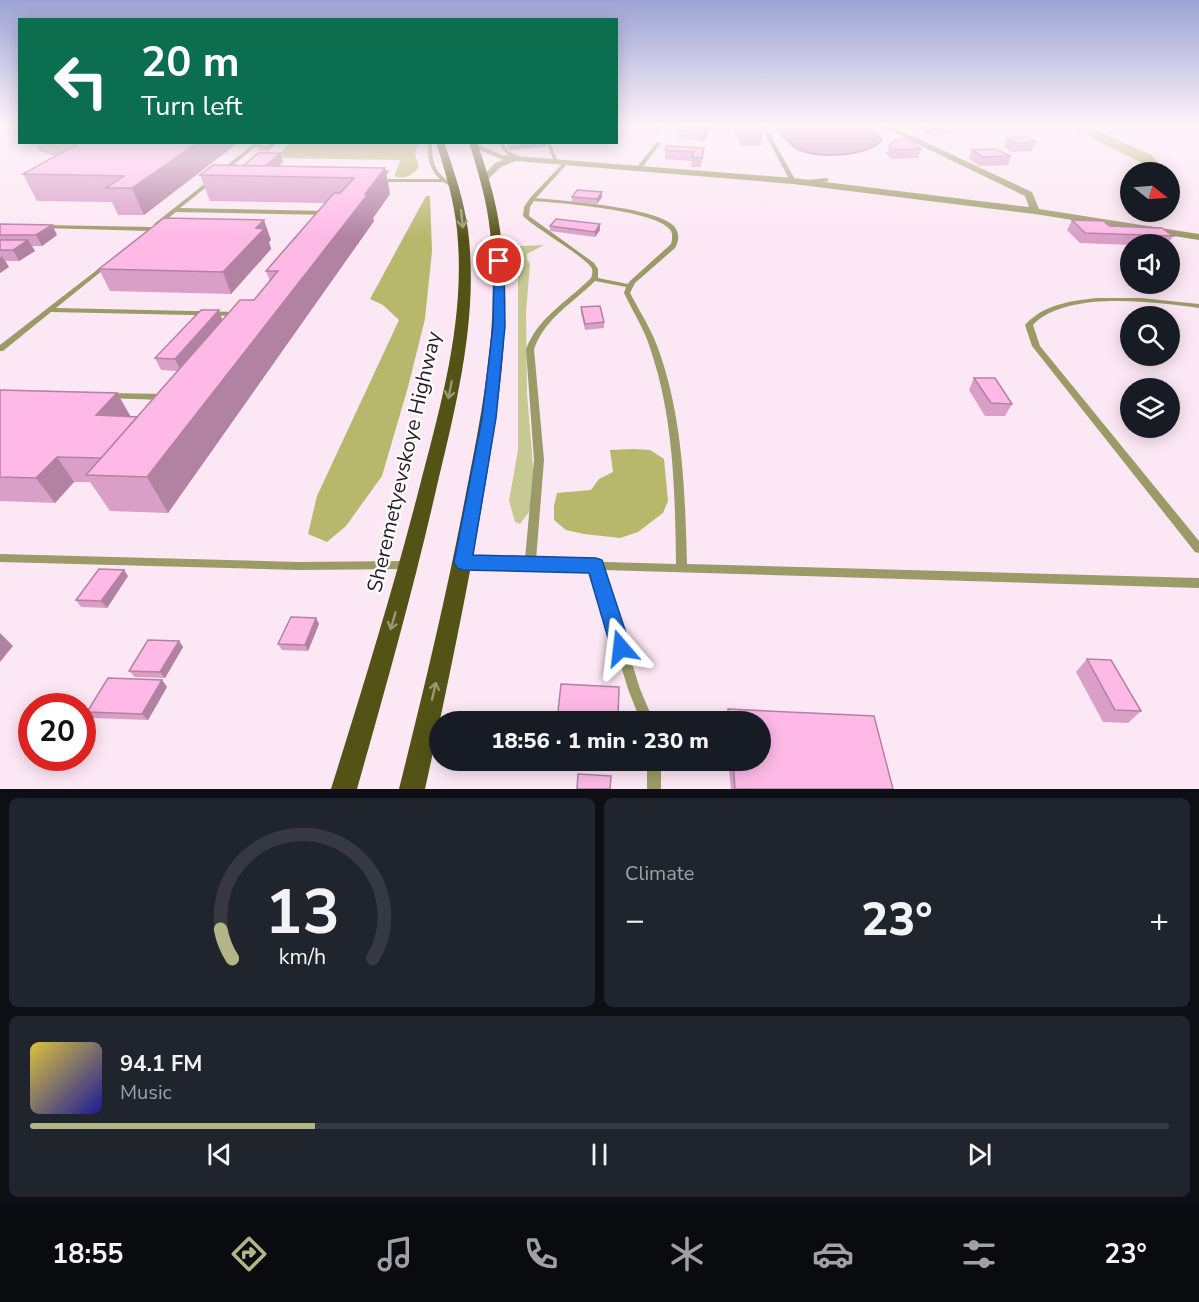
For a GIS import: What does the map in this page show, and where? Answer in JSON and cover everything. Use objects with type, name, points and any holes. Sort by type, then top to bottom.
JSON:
[{"type":"main road","name":"Sheremetyevskoye Highway","points":[[344,789],[410,564],[444,422],[461,332],[465,267],[462,215],[449,185],[444,163]]},
{"type":"main road","points":[[412,789],[463,562],[489,418],[499,326],[499,261],[494,211],[480,163]]},
{"type":"street","points":[[486,177],[498,165],[505,163]]},
{"type":"street","points":[[582,163],[793,181],[1035,211],[1199,237]]},
{"type":"street","points":[[963,163],[1029,194],[1035,211]]},
{"type":"lane","points":[[142,236],[233,163]]},
{"type":"lane","points":[[433,163],[434,171],[449,185]]},
{"type":"lane","points":[[530,564],[538,460],[530,349],[534,336],[544,322],[594,279],[595,270],[587,258],[537,227],[526,216],[532,199],[561,163]]},
{"type":"lane","points":[[639,168],[643,163]]},
{"type":"lane","points":[[783,163],[793,181]]},
{"type":"lane","points":[[285,170],[301,166],[379,168],[387,171],[381,181]]},
{"type":"lane","points":[[804,183],[826,180]]},
{"type":"lane","points":[[369,181],[449,185]]},
{"type":"lane","points":[[532,199],[647,216],[670,225],[675,231],[674,247],[630,286],[627,292],[655,349],[670,402],[680,465],[682,568]]},
{"type":"lane","points":[[175,210],[335,213],[327,222]]},
{"type":"lane","points":[[35,226],[151,229]]},
{"type":"lane","points":[[0,350],[114,258]]},
{"type":"lane","points":[[594,279],[630,286]]},
{"type":"lane","points":[[1199,306],[1173,302],[1108,301],[1061,305],[1041,314],[1029,325],[1036,346],[1199,549]]},
{"type":"lane","points":[[50,310],[251,315]]},
{"type":"lane","points":[[102,395],[171,397]]},
{"type":"lane","points":[[0,558],[298,566],[410,564]]},
{"type":"lane","points":[[463,562],[1199,583]]},
{"type":"lane","points":[[596,566],[634,689],[643,711]]},
{"type":"lane","points":[[654,771],[654,789]]},
{"type":"green space","points":[[544,245],[527,254],[530,264],[526,312],[527,393],[535,490],[529,512],[520,524],[515,522],[509,501],[518,450],[518,271],[514,251],[520,246]]},
{"type":"shaded area","points":[[400,163],[418,163],[419,167],[411,174],[405,177],[394,176]]},
{"type":"shaded area","points":[[426,196],[430,196],[432,251],[425,319],[408,387],[382,476],[346,526],[327,542],[308,534],[317,496],[399,320],[383,305],[370,299]]},
{"type":"shaded area","points":[[610,450],[650,450],[664,459],[668,501],[663,513],[638,532],[620,538],[566,530],[554,520],[557,493],[591,490],[599,479],[613,472]]},
{"type":"building","points":[[43,163],[168,163],[132,188],[106,188],[124,176],[23,174]]},
{"type":"building","points":[[247,163],[269,163],[265,166],[243,166]]},
{"type":"building","points":[[213,165],[385,168],[365,194],[368,194],[147,477],[86,475],[240,300],[254,300],[278,271],[266,271],[334,193],[340,193],[354,178],[200,175]]},
{"type":"building","points":[[577,190],[602,192],[597,199],[572,197]]},
{"type":"building","points":[[164,218],[264,220],[256,228],[264,229],[223,272],[99,269]]},
{"type":"building","points":[[556,219],[600,224],[595,232],[550,226]]},
{"type":"building","points":[[1072,220],[1104,221],[1109,226],[1162,228],[1170,234],[1120,234],[1085,233]]},
{"type":"building","points":[[0,224],[52,225],[36,235],[0,235]]},
{"type":"building","points":[[0,240],[28,240],[13,250],[0,250]]},
{"type":"building","points":[[600,306],[604,322],[585,324],[581,307]]},
{"type":"building","points":[[201,310],[219,310],[175,359],[155,358]]},
{"type":"building","points":[[974,378],[995,378],[1012,404],[991,403]]},
{"type":"building","points":[[0,390],[117,393],[96,415],[137,417],[101,458],[57,457],[36,478],[0,477]]},
{"type":"building","points":[[99,569],[124,570],[101,601],[76,600]]},
{"type":"building","points":[[291,617],[316,618],[305,645],[278,644]]},
{"type":"building","points":[[148,640],[179,641],[160,672],[129,671]]},
{"type":"building","points":[[1087,659],[1111,660],[1141,711],[1115,710]]},
{"type":"building","points":[[108,678],[162,680],[142,714],[96,712],[96,697]]},
{"type":"building","points":[[561,684],[619,687],[618,711],[558,711]]},
{"type":"building","points":[[728,709],[770,711],[728,711]]},
{"type":"building","points":[[771,711],[874,716],[893,789],[735,789],[734,771],[771,771]]},
{"type":"building","points":[[578,774],[611,776],[610,789],[577,789]]},
{"type":"route","points":[[499,261],[499,326],[489,418],[463,562],[596,566],[621,648]]}]
